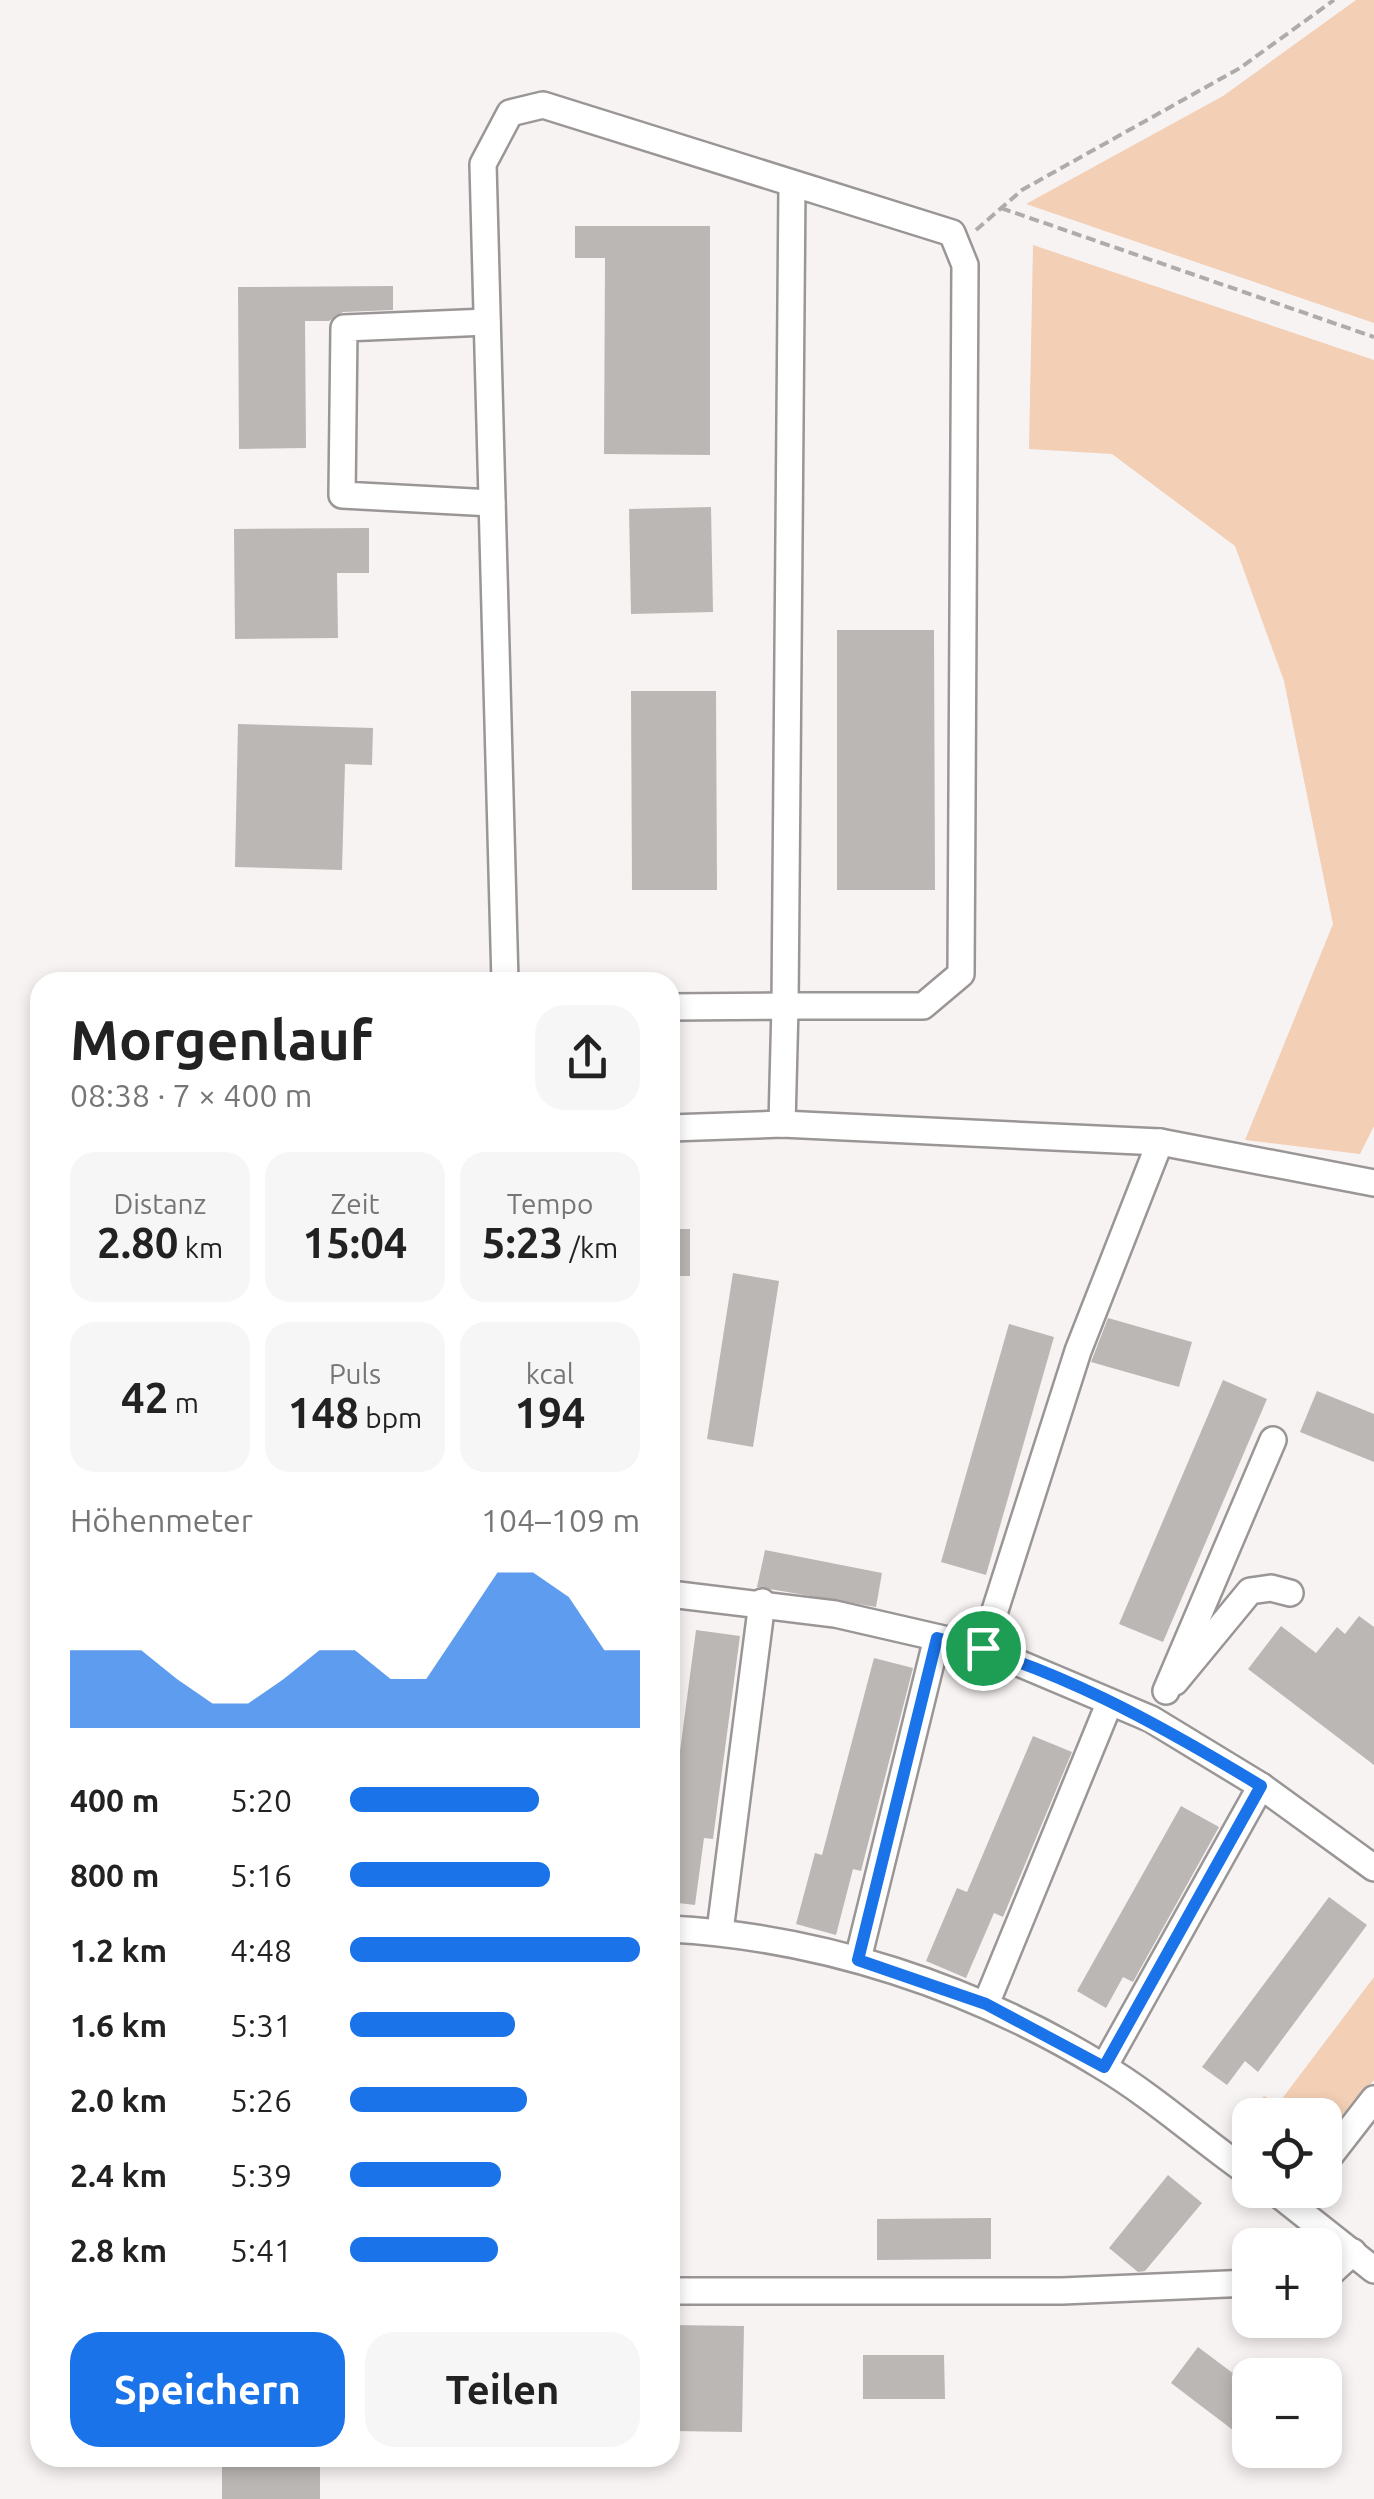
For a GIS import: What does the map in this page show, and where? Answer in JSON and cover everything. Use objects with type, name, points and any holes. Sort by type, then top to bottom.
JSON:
[{"type":"lane","points":[[505,972],[483,164],[510,112],[543,105],[952,233],[965,264],[961,974],[923,1006],[680,1006]]},
{"type":"lane","points":[[782,1124],[792,185]]},
{"type":"lane","points":[[487,322],[344,328],[342,495],[492,502]]},
{"type":"lane","points":[[680,1128],[782,1124],[1160,1142],[1374,1182]]},
{"type":"lane","points":[[983,1648],[1078,1351],[1160,1142]]},
{"type":"lane","points":[[1151,1719],[1273,1440]]},
{"type":"lane","points":[[1166,1691],[1250,1591],[1271,1588],[1290,1593]]},
{"type":"lane","points":[[680,1595],[762,1602],[983,1648],[1151,1719],[1261,1786],[1374,1868]]},
{"type":"lane","points":[[720,1931],[762,1602]]},
{"type":"lane","points":[[858,1960],[937,1638]]},
{"type":"lane","points":[[986,2004],[1109,1704]]},
{"type":"lane","points":[[1104,2067],[1261,1786]]},
{"type":"lane","points":[[680,1929],[720,1931],[858,1960],[986,2004],[1104,2067],[1232,2161]]},
{"type":"lane","points":[[1342,2140],[1374,2098]]},
{"type":"lane","points":[[1304,2208],[1374,2270]]},
{"type":"lane","points":[[1342,2262],[1353,2252]]},
{"type":"lane","points":[[680,2290],[1062,2291],[1232,2284]]},
{"type":"path","points":[[958,246],[1022,190],[1240,68],[1334,0]]},
{"type":"path","points":[[1001,208],[1374,337]]},
{"type":"shaded area","points":[[1356,0],[1374,0],[1374,323],[1026,204],[1223,96]]},
{"type":"shaded area","points":[[1033,245],[1374,360],[1374,1126],[1360,1154],[1245,1140],[1333,924],[1284,681],[1235,546],[1112,454],[1029,449]]},
{"type":"shaded area","points":[[1374,1977],[1374,2080],[1342,2119],[1342,2098],[1283,2098]]},
{"type":"building","points":[[575,226],[710,226],[710,455],[604,454],[605,258],[575,258]]},
{"type":"building","points":[[393,286],[393,310],[343,312],[329,321],[305,321],[306,448],[239,449],[238,287]]},
{"type":"building","points":[[711,507],[713,612],[631,614],[629,509]]},
{"type":"building","points":[[369,528],[369,573],[337,573],[338,638],[235,639],[234,529]]},
{"type":"building","points":[[837,630],[934,630],[935,890],[837,890]]},
{"type":"building","points":[[631,691],[716,691],[717,890],[632,890]]},
{"type":"building","points":[[238,724],[373,728],[372,765],[345,764],[342,870],[235,867]]},
{"type":"building","points":[[680,1229],[690,1229],[690,1276],[680,1276]]},
{"type":"building","points":[[733,1273],[779,1281],[753,1447],[707,1439]]},
{"type":"building","points":[[1108,1318],[1192,1342],[1179,1387],[1091,1362]]},
{"type":"building","points":[[1009,1324],[1054,1337],[986,1575],[941,1562]]},
{"type":"building","points":[[1223,1380],[1267,1399],[1163,1642],[1119,1624]]},
{"type":"building","points":[[1317,1391],[1374,1414],[1374,1462],[1300,1432]]},
{"type":"building","points":[[765,1550],[882,1573],[876,1607],[757,1587]]},
{"type":"building","points":[[1359,1616],[1374,1627],[1374,1765],[1248,1669],[1281,1626],[1316,1653],[1337,1627],[1345,1634]]},
{"type":"building","points":[[696,1630],[740,1636],[713,1839],[704,1838],[695,1905],[680,1903],[680,1751]]},
{"type":"building","points":[[874,1658],[913,1668],[861,1871],[853,1869],[836,1935],[796,1924],[815,1853],[822,1855]]},
{"type":"building","points":[[1033,1736],[1072,1752],[1003,1917],[994,1913],[966,1978],[926,1961],[957,1888],[967,1892]]},
{"type":"building","points":[[1181,1806],[1219,1827],[1133,1982],[1123,1977],[1106,2008],[1077,1991]]},
{"type":"building","points":[[1329,1897],[1367,1925],[1258,2072],[1245,2061],[1227,2085],[1202,2067]]},
{"type":"building","points":[[1168,2175],[1202,2203],[1145,2271],[1138,2272],[1109,2248]]},
{"type":"building","points":[[991,2218],[991,2259],[877,2260],[877,2219]]},
{"type":"building","points":[[680,2325],[744,2326],[742,2432],[680,2431]]},
{"type":"building","points":[[1198,2347],[1232,2372],[1232,2429],[1171,2383]]},
{"type":"building","points":[[863,2355],[944,2355],[945,2399],[863,2399]]},
{"type":"building","points":[[222,2467],[320,2467],[320,2499],[222,2499]]},
{"type":"route","points":[[937,1638],[983,1648],[1151,1719],[1261,1786],[1104,2067],[986,2004],[858,1960],[937,1638]]}]
